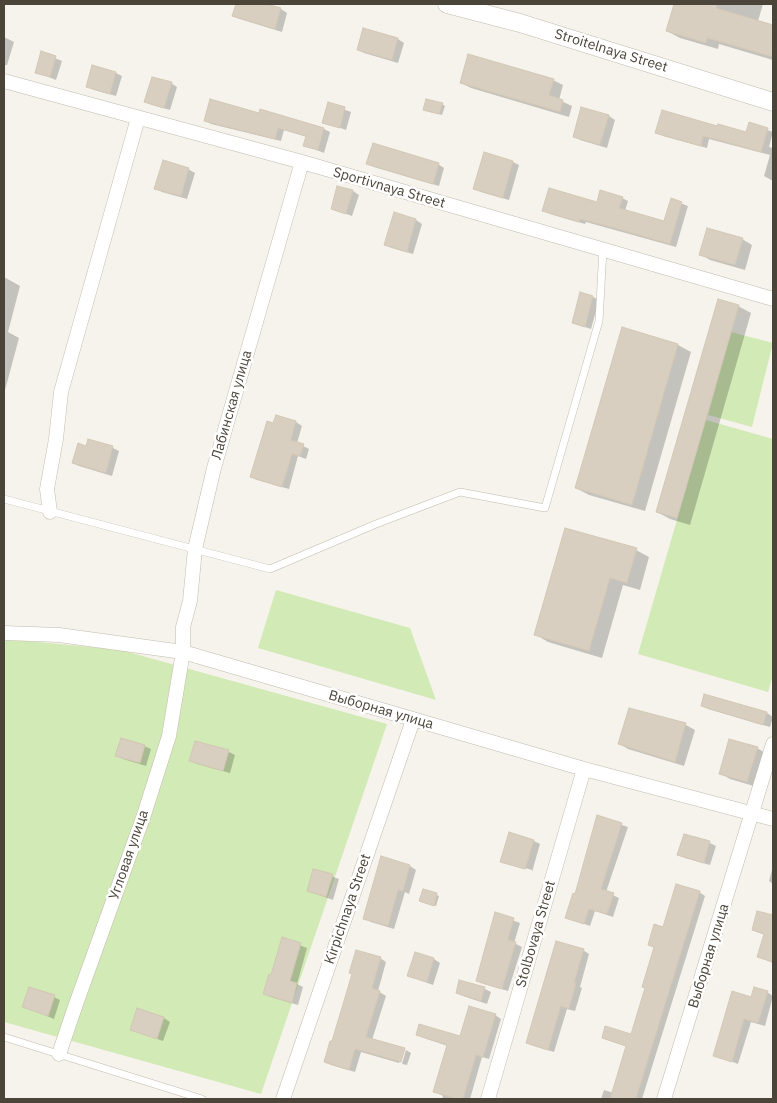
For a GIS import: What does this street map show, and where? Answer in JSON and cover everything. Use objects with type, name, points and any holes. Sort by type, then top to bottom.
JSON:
[{"type":"street","name":"Stroitelnaya Street","points":[[447,4],[520,23],[773,102]]},
{"type":"street","name":"Sportivnaya Street","points":[[4,81],[302,162],[773,299]]},
{"type":"street","points":[[50,512],[47,489],[56,438],[61,392],[138,118]]},
{"type":"street","name":"Лабинская улица","points":[[183,652],[183,627],[190,601],[195,549],[214,468],[302,162]]},
{"type":"street","name":"Выборная улица","points":[[4,633],[59,635],[183,652],[584,769],[773,819]]},
{"type":"street","name":"Угловая улица","points":[[60,1054],[144,814],[168,736],[183,652]]},
{"type":"street","name":"Kirpichnaya Street","points":[[283,1099],[413,720]]},
{"type":"street","name":"Выборная улица","points":[[664,1099],[773,744]]},
{"type":"street","name":"Stolbovaya Street","points":[[488,1099],[584,769]]},
{"type":"lane","points":[[4,499],[270,569],[376,524],[460,492],[545,508],[599,321],[603,250]]},
{"type":"lane","points":[[4,1037],[202,1099]]},
{"type":"green space","points":[[731,332],[773,343],[752,427],[708,415]]},
{"type":"green space","points":[[706,420],[773,439],[773,675],[768,692],[638,654]]},
{"type":"green space","points":[[276,590],[410,628],[436,700],[258,648]]},
{"type":"green space","points":[[7,639],[121,650],[387,724],[261,1094],[4,1022],[4,644]]},
{"type":"building","points":[[236,4],[266,4],[281,8],[275,29],[232,16]]},
{"type":"building","points":[[674,4],[717,4],[716,8],[773,25],[773,57],[707,38],[706,43],[666,31]]},
{"type":"building","points":[[363,28],[398,38],[392,60],[357,50]]},
{"type":"building","points":[[41,51],[56,56],[50,77],[35,73]]},
{"type":"building","points":[[468,54],[554,79],[549,95],[563,100],[560,112],[460,83]]},
{"type":"building","points":[[92,65],[116,72],[110,94],[86,87]]},
{"type":"building","points":[[152,77],[172,82],[164,108],[144,102]]},
{"type":"building","points":[[210,99],[259,113],[260,109],[324,128],[318,150],[303,146],[306,136],[278,128],[275,139],[204,121]]},
{"type":"building","points":[[426,99],[443,103],[439,114],[423,110]]},
{"type":"building","points":[[328,102],[345,107],[340,128],[322,123]]},
{"type":"building","points":[[581,107],[609,115],[600,145],[573,137]]},
{"type":"building","points":[[662,110],[717,126],[718,124],[746,132],[749,122],[768,128],[761,152],[703,136],[701,146],[655,133]]},
{"type":"building","points":[[373,143],[439,163],[433,184],[366,164]]},
{"type":"building","points":[[484,152],[513,161],[503,198],[473,189]]},
{"type":"building","points":[[163,160],[189,168],[181,196],[154,189]]},
{"type":"building","points":[[337,186],[353,190],[346,214],[331,209]]},
{"type":"building","points":[[549,188],[597,202],[600,190],[623,197],[619,208],[664,221],[671,198],[682,202],[670,244],[580,219],[579,222],[542,211]]},
{"type":"building","points":[[394,212],[416,219],[407,252],[384,245]]},
{"type":"building","points":[[707,228],[743,238],[735,265],[699,255]]},
{"type":"building","points":[[580,292],[593,296],[585,327],[572,323]]},
{"type":"building","points":[[718,299],[739,305],[677,518],[656,512]]},
{"type":"building","points":[[622,327],[678,344],[632,505],[575,488]]},
{"type":"building","points":[[276,415],[296,421],[291,440],[304,444],[300,456],[292,454],[282,487],[250,477],[267,421],[273,423]]},
{"type":"building","points":[[88,439],[113,446],[106,473],[72,463],[78,443],[86,446]]},
{"type":"building","points":[[565,528],[637,548],[627,583],[610,578],[589,651],[534,635]]},
{"type":"building","points":[[704,694],[767,712],[763,725],[701,706]]},
{"type":"building","points":[[629,708],[686,723],[675,762],[618,744]]},
{"type":"building","points":[[121,738],[145,745],[140,763],[115,756]]},
{"type":"building","points":[[729,739],[758,747],[747,782],[719,774]]},
{"type":"building","points":[[195,741],[229,750],[223,771],[189,761]]},
{"type":"building","points":[[597,815],[622,823],[601,889],[614,893],[607,914],[589,909],[584,924],[565,918],[573,893],[575,894]]},
{"type":"building","points":[[509,832],[534,840],[525,869],[500,862]]},
{"type":"building","points":[[684,834],[710,841],[704,863],[677,855]]},
{"type":"building","points":[[381,856],[410,865],[403,891],[398,890],[388,926],[363,919]]},
{"type":"building","points":[[313,869],[333,874],[326,897],[307,891]]},
{"type":"building","points":[[676,884],[700,891],[636,1099],[610,1099],[626,1046],[602,1038],[605,1026],[631,1034],[645,988],[642,987],[654,947],[648,945],[654,924],[663,927]]},
{"type":"building","points":[[423,889],[437,893],[434,906],[419,901]]},
{"type":"building","points":[[757,911],[773,915],[773,962],[757,957],[764,934],[752,930]]},
{"type":"building","points":[[495,912],[514,918],[508,940],[516,942],[502,989],[476,981]]},
{"type":"building","points":[[282,937],[301,943],[290,981],[297,983],[292,1003],[263,994],[269,974],[271,975]]},
{"type":"building","points":[[556,941],[584,949],[569,1009],[561,1006],[548,1050],[526,1043]]},
{"type":"building","points":[[356,950],[381,957],[372,988],[380,991],[366,1037],[405,1048],[401,1062],[355,1049],[349,1070],[324,1062],[352,974],[349,973]]},
{"type":"building","points":[[415,952],[434,958],[427,982],[407,976]]},
{"type":"building","points":[[459,980],[485,987],[481,1001],[456,993]]},
{"type":"building","points":[[29,987],[55,995],[48,1016],[22,1007]]},
{"type":"building","points":[[754,987],[768,991],[758,1023],[744,1019],[732,1062],[713,1056],[732,991],[751,997]]},
{"type":"building","points":[[469,1006],[496,1014],[483,1057],[476,1055],[463,1099],[457,1099],[433,1092],[447,1045],[416,1035],[419,1024],[460,1036]]},
{"type":"building","points":[[137,1008],[164,1017],[157,1039],[130,1030]]}]
